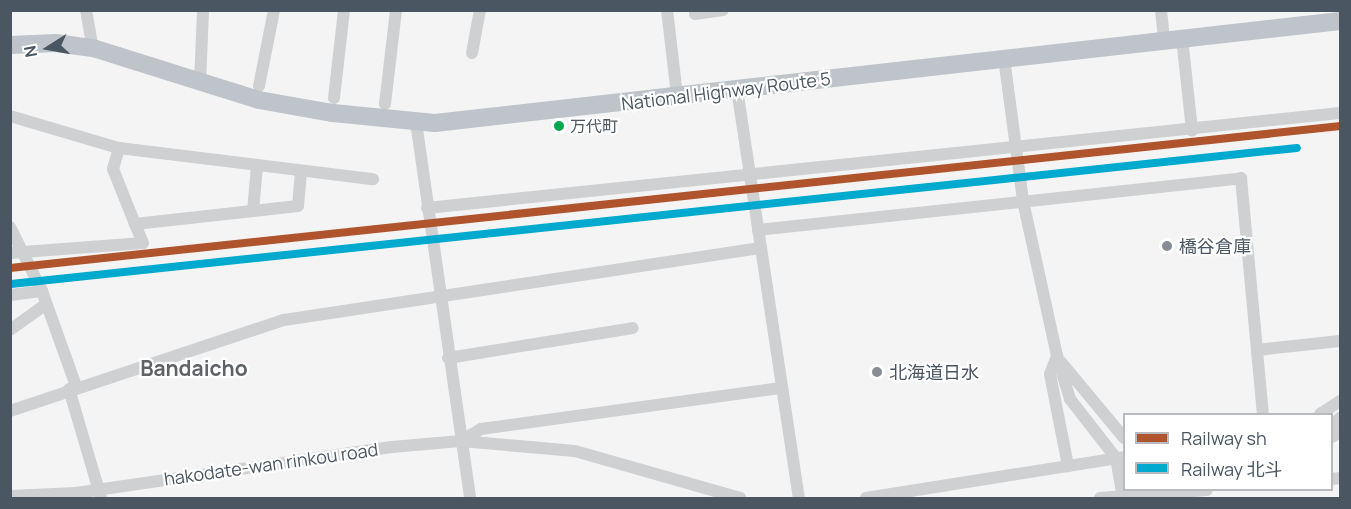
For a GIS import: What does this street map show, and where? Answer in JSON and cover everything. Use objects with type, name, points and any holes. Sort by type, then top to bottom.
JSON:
[{"type":"highway","name":"National Highway Route 5","points":[[10,45],[56,43],[93,48],[200,83],[306,109],[416,122],[463,122],[677,95],[1341,21]]},
{"type":"street","points":[[87,10],[93,48]]},
{"type":"street","points":[[200,83],[203,10]]},
{"type":"street","points":[[259,86],[274,10]]},
{"type":"street","points":[[334,98],[344,10]]},
{"type":"street","points":[[385,104],[396,10]]},
{"type":"street","points":[[472,53],[480,10]]},
{"type":"street","points":[[667,10],[677,95]]},
{"type":"street","points":[[695,14],[723,10]]},
{"type":"street","points":[[1161,10],[1173,39],[1192,130]]},
{"type":"street","points":[[1004,58],[1023,201],[1057,356],[1070,399],[1120,458],[1123,498]]},
{"type":"street","points":[[737,89],[799,498]]},
{"type":"street","points":[[427,208],[750,177],[1341,113]]},
{"type":"street","points":[[10,116],[119,148],[373,179]]},
{"type":"street","points":[[416,122],[439,296],[470,498]]},
{"type":"street","points":[[10,254],[143,243],[113,169],[119,148]]},
{"type":"street","points":[[253,211],[257,166]]},
{"type":"street","points":[[135,224],[298,206],[301,171]]},
{"type":"street","points":[[759,230],[1241,178],[1263,413]]},
{"type":"street","points":[[10,227],[26,252],[42,291],[73,388],[99,494]]},
{"type":"street","points":[[10,411],[73,388],[284,320],[761,248]]},
{"type":"street","points":[[10,295],[42,291]]},
{"type":"street","points":[[10,330],[46,304]]},
{"type":"street","points":[[448,358],[633,328]]},
{"type":"street","points":[[1257,350],[1341,341]]},
{"type":"street","points":[[1057,356],[1123,436]]},
{"type":"street","points":[[1057,356],[1050,374],[1068,466]]},
{"type":"street","points":[[461,441],[481,429],[782,388]]},
{"type":"street","points":[[1322,413],[1341,401]]},
{"type":"street","points":[[461,441],[544,446],[611,459],[740,498]]},
{"type":"street","name":"hakodate-wan rinkou road","points":[[10,496],[99,494],[392,447],[461,441]]},
{"type":"street","points":[[866,498],[933,494],[1068,466],[1120,458]]},
{"type":"street","points":[[1100,498],[1183,491]]},
{"type":"rail line","name":"sh","points":[[10,268],[1340,126]]},
{"type":"rail line","name":"北斗","points":[[11,284],[1297,148]]},
{"type":"place","name":"万代町","points":[[559,126]]},
{"type":"place","name":"橋谷倉庫","points":[[1167,246]]},
{"type":"place","name":"北海道日水","points":[[877,372]]},
{"type":"district","name":"Bandaicho","points":[[194,368]]}]
